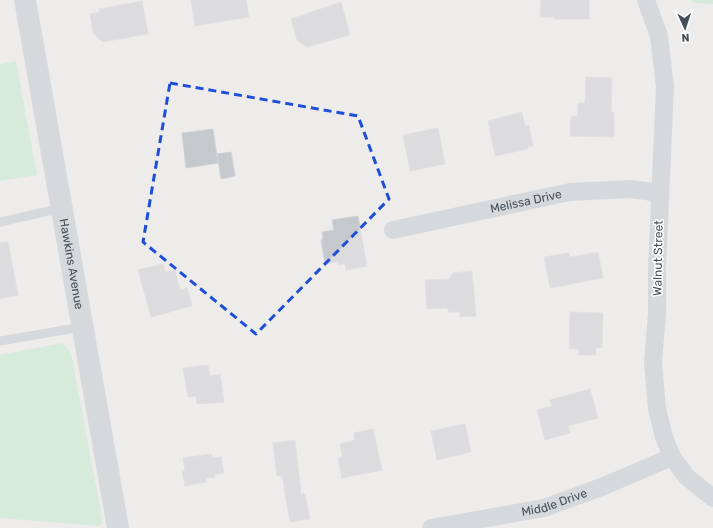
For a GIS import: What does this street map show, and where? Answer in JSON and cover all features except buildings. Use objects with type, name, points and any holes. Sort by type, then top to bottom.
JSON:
[{"type":"street","name":"Hawkins Avenue","points":[[25,0],[84,327],[118,528]]},
{"type":"street","name":"Walnut Street","points":[[646,0],[659,36],[665,87],[657,268],[657,314],[653,362],[657,409],[664,437],[672,458],[687,477],[713,498]]},
{"type":"street","name":"Melissa Drive","points":[[393,230],[570,192],[631,189],[660,193]]},
{"type":"street","name":"Middle Drive","points":[[431,528],[511,521],[604,486],[672,458]]},
{"type":"lane","points":[[0,222],[62,208]]},
{"type":"lane","points":[[0,341],[84,327]]},
{"type":"highlighted area","points":[[170,83],[358,116],[389,199],[256,334],[143,242]]},
{"type":"green space","points":[[691,0],[713,0],[713,4],[692,3]]},
{"type":"green space","points":[[16,61],[37,175],[0,181],[0,64]]},
{"type":"green space","points":[[63,343],[71,353],[103,523],[98,526],[0,518],[0,355]]}]
